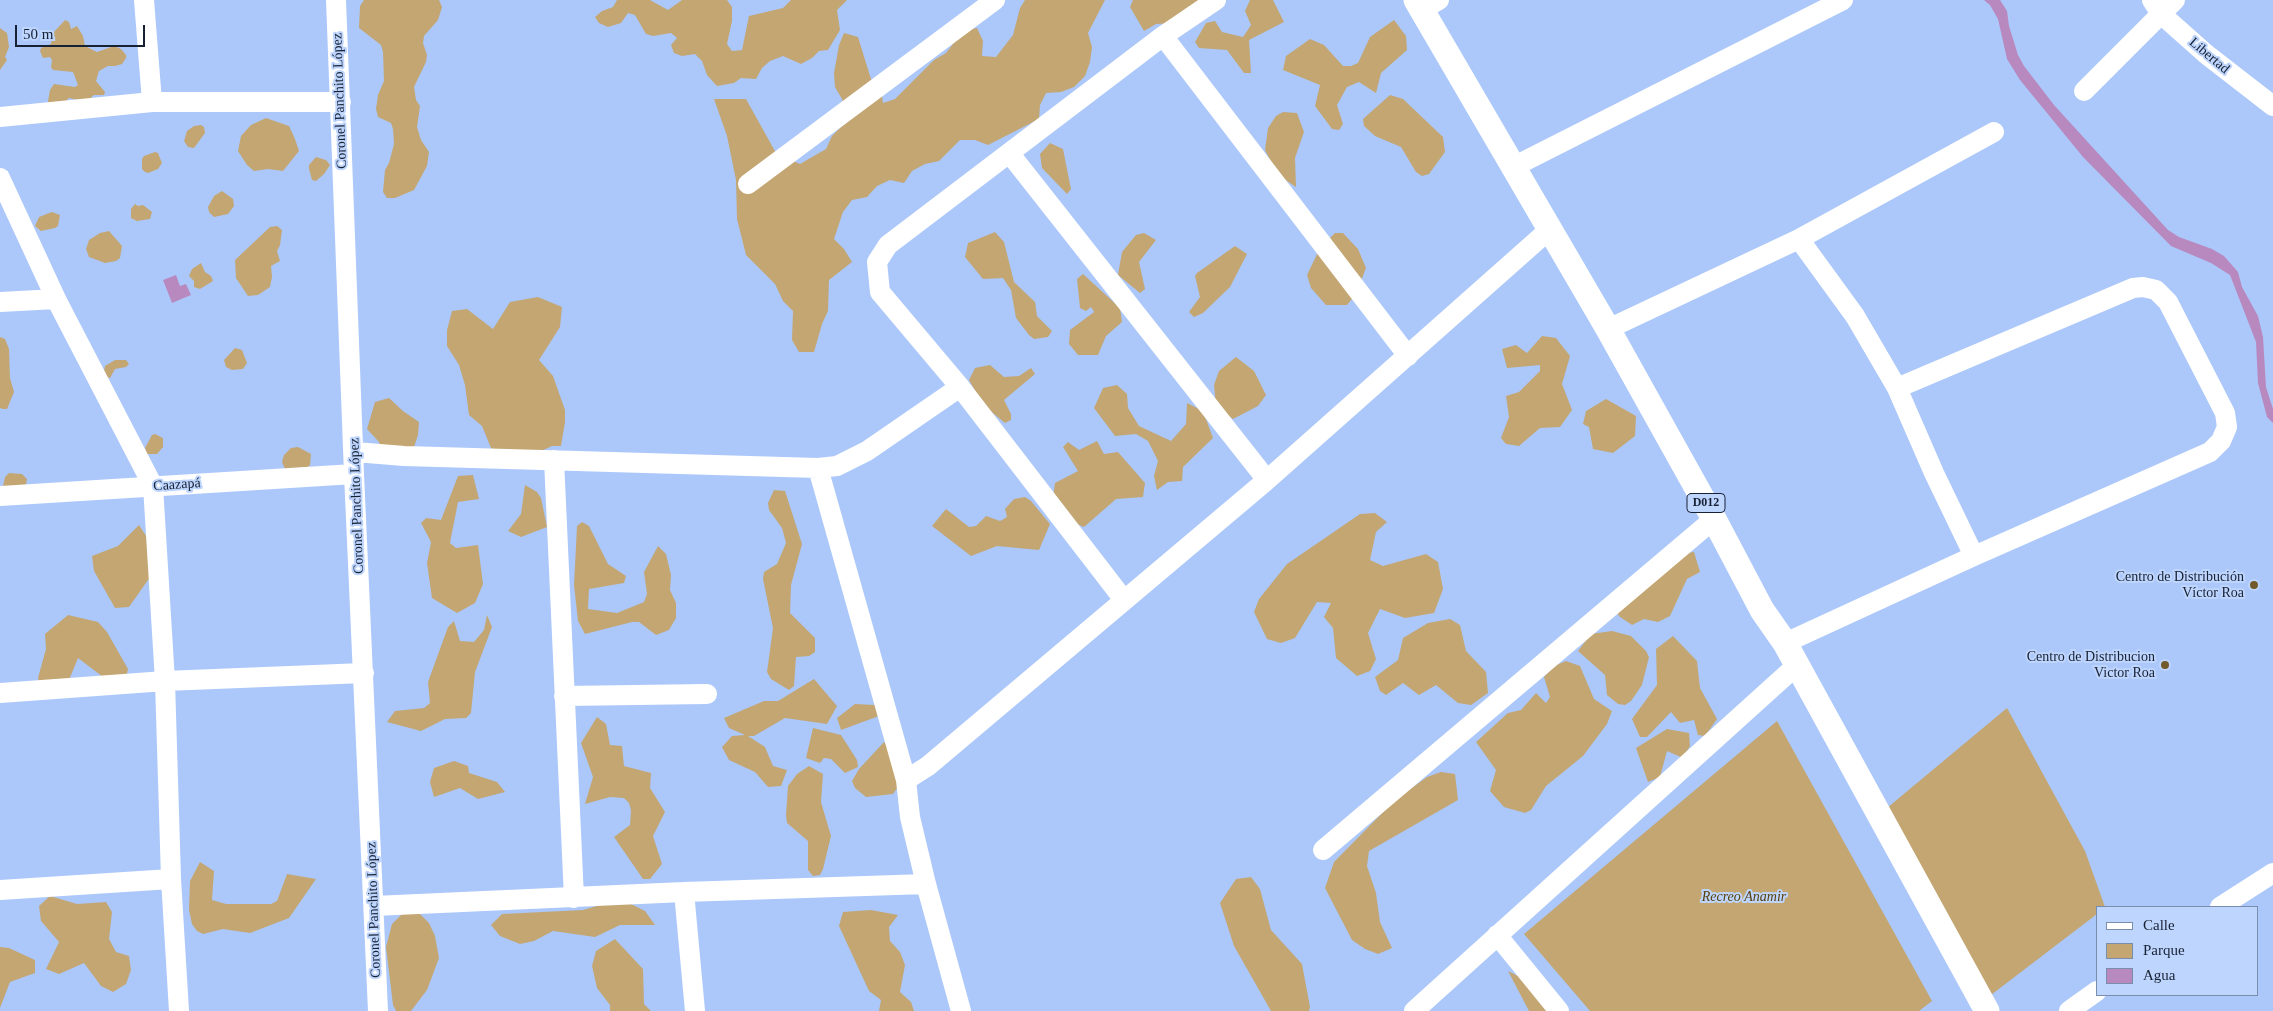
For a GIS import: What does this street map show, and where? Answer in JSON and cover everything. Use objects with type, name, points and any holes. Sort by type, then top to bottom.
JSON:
[{"type":"main road","name":"D012","points":[[1426,3],[1513,166],[1608,329],[1714,519],[1762,610],[1785,643],[1987,1011]]},
{"type":"street","points":[[144,0],[152,102]]},
{"type":"street","name":"Coronel Panchito López","points":[[336,0],[355,452],[354,474],[378,1011]]},
{"type":"street","points":[[748,184],[995,0]]},
{"type":"street","points":[[1124,600],[960,387],[880,292],[877,262],[888,245],[1163,36],[1216,0]]},
{"type":"street","points":[[1513,166],[1843,0]]},
{"type":"street","points":[[2084,91],[2157,7],[2175,0]]},
{"type":"street","name":"Libertad","points":[[2157,7],[2206,54],[2273,106]]},
{"type":"street","points":[[1163,36],[1408,356]]},
{"type":"street","points":[[0,117],[152,102],[341,102]]},
{"type":"street","points":[[1608,329],[1799,238],[1994,132]]},
{"type":"street","points":[[1010,154],[1267,480]]},
{"type":"street","points":[[0,178],[56,299],[153,486],[165,681],[171,879],[178,1011]]},
{"type":"street","points":[[906,780],[928,766],[1267,480],[1550,229]]},
{"type":"street","points":[[1799,238],[1855,316],[1897,388],[1934,473],[1974,556]]},
{"type":"street","points":[[1785,643],[1974,556],[2210,452],[2221,441],[2227,427],[2226,413],[2168,302],[2156,290],[2143,287],[2124,292],[1897,388]]},
{"type":"street","points":[[0,302],[56,299]]},
{"type":"street","points":[[355,452],[404,456],[818,468],[838,466],[867,451],[960,387]]},
{"type":"street","points":[[554,460],[574,898]]},
{"type":"street","points":[[818,468],[906,780],[910,817],[926,884],[961,1011]]},
{"type":"street","name":"Caazapá","points":[[0,496],[354,474]]},
{"type":"street","points":[[1323,850],[1714,519]]},
{"type":"street","points":[[1414,1011],[1796,666]]},
{"type":"street","points":[[0,693],[165,681],[364,673]]},
{"type":"street","points":[[564,696],[707,694]]},
{"type":"street","points":[[2222,906],[2273,873]]},
{"type":"street","points":[[0,890],[171,879]]},
{"type":"street","points":[[374,906],[684,892],[926,884]]},
{"type":"street","points":[[684,892],[695,1011]]},
{"type":"street","points":[[1497,935],[1559,1011]]},
{"type":"street","points":[[2069,1011],[2096,992]]},
{"type":"green space","points":[[364,0],[439,0],[442,7],[438,20],[424,36],[423,43],[427,55],[426,62],[414,87],[416,100],[420,106],[417,127],[421,140],[429,152],[427,166],[414,190],[395,198],[387,198],[383,192],[385,170],[394,144],[393,129],[391,123],[378,117],[376,109],[378,95],[384,81],[383,52],[381,45],[359,28],[360,6]]},
{"type":"green space","points":[[617,0],[650,0],[668,10],[682,0],[727,0],[732,7],[732,21],[727,44],[732,51],[742,50],[749,16],[783,8],[791,0],[847,0],[837,10],[840,30],[828,50],[819,51],[812,58],[801,64],[783,56],[770,61],[762,68],[756,79],[741,78],[734,83],[717,86],[707,75],[702,61],[695,54],[682,56],[674,53],[671,45],[677,38],[671,33],[653,36],[646,34],[635,15],[628,13],[621,23],[608,27],[599,23],[595,17],[602,11],[613,7]]},
{"type":"green space","points":[[1025,0],[1105,0],[1088,33],[1092,47],[1090,62],[1085,76],[1074,87],[1061,92],[1046,93],[1040,105],[1039,119],[988,145],[975,140],[960,140],[939,161],[925,164],[912,171],[904,183],[890,180],[877,186],[867,197],[852,200],[843,212],[834,239],[844,249],[852,262],[829,280],[828,311],[814,352],[799,352],[792,340],[793,311],[783,301],[775,284],[746,255],[737,219],[736,180],[727,136],[714,99],[746,99],[776,153],[800,164],[826,149],[832,136],[842,126],[846,112],[842,99],[835,87],[834,73],[839,45],[844,33],[858,37],[871,79],[881,89],[883,103],[895,99],[934,60],[946,53],[963,31],[977,28],[983,41],[982,56],[996,57],[1013,35],[1020,8]]},
{"type":"green space","points":[[1133,0],[1204,0],[1175,23],[1156,24],[1144,31],[1130,7]]},
{"type":"green space","points":[[1250,0],[1273,0],[1284,22],[1249,40],[1251,73],[1244,73],[1227,50],[1199,48],[1195,42],[1206,23],[1215,21],[1222,32],[1243,37],[1251,25],[1245,11]]},
{"type":"green space","points":[[65,20],[69,22],[71,29],[77,26],[83,36],[85,46],[97,52],[114,46],[121,49],[126,58],[122,64],[108,66],[99,71],[96,81],[105,92],[104,95],[94,95],[86,102],[69,98],[62,105],[49,104],[50,90],[54,84],[75,87],[78,85],[73,72],[53,70],[50,57],[43,58],[40,51],[41,48],[51,44],[53,33]]},
{"type":"green space","points":[[1394,20],[1406,36],[1407,50],[1381,73],[1376,93],[1359,82],[1347,87],[1337,105],[1343,124],[1339,130],[1332,129],[1315,106],[1320,85],[1283,70],[1286,56],[1310,39],[1324,45],[1343,66],[1351,66],[1358,63],[1370,37]]},
{"type":"green space","points":[[0,28],[7,33],[9,47],[5,57],[7,60],[0,70]]},
{"type":"green space","points":[[1390,95],[1403,99],[1443,137],[1445,152],[1429,174],[1422,176],[1416,172],[1401,147],[1375,136],[1364,126],[1363,119]]},
{"type":"green space","points":[[1283,112],[1297,113],[1304,132],[1295,158],[1296,187],[1278,175],[1265,150],[1268,128],[1276,116]]},
{"type":"green space","points":[[266,118],[289,126],[299,151],[283,171],[268,169],[254,171],[247,165],[238,151],[241,136],[251,125]]},
{"type":"green space","points":[[201,125],[204,127],[205,133],[194,148],[188,147],[184,141],[187,131],[194,126]]},
{"type":"green space","points":[[1050,143],[1063,149],[1071,189],[1067,194],[1042,168],[1040,154]]},
{"type":"green space","points":[[155,152],[158,153],[162,163],[158,169],[148,173],[145,172],[142,169],[142,159],[144,156]]},
{"type":"green space","points":[[316,157],[326,160],[330,165],[316,181],[312,180],[309,165]]},
{"type":"green space","points":[[222,191],[233,199],[234,206],[228,214],[214,217],[209,212],[208,207],[214,196]]},
{"type":"green space","points":[[135,204],[138,206],[143,205],[152,212],[150,219],[137,221],[131,218],[131,209]]},
{"type":"green space","points":[[52,212],[60,215],[58,226],[41,231],[35,226],[39,217]]},
{"type":"green space","points":[[277,226],[282,230],[280,245],[277,251],[280,261],[271,266],[272,277],[270,287],[258,295],[248,296],[236,278],[235,260],[270,227]]},
{"type":"green space","points":[[109,231],[122,246],[120,258],[116,261],[105,263],[89,257],[86,249],[89,240],[100,233]]},
{"type":"green space","points":[[995,232],[1004,242],[1014,282],[1035,302],[1037,316],[1052,331],[1048,337],[1034,339],[1029,335],[1016,318],[1011,290],[1003,278],[983,279],[965,257],[968,243]]},
{"type":"green space","points":[[1144,233],[1156,240],[1139,262],[1145,289],[1140,293],[1118,275],[1122,252],[1136,235]]},
{"type":"green space","points":[[1335,233],[1343,233],[1358,249],[1366,268],[1356,294],[1347,305],[1326,305],[1311,288],[1307,275],[1320,248]]},
{"type":"green space","points":[[1235,246],[1247,254],[1230,287],[1203,313],[1194,317],[1189,312],[1200,297],[1195,276]]},
{"type":"green space","points":[[201,263],[205,272],[211,276],[213,281],[200,289],[194,287],[194,281],[189,276],[192,269]]},
{"type":"green space","points":[[1083,274],[1120,308],[1122,322],[1106,336],[1098,355],[1078,355],[1069,344],[1070,330],[1094,312],[1091,307],[1086,311],[1080,308],[1077,279]]},
{"type":"green space","points":[[538,297],[562,307],[560,327],[539,360],[553,376],[565,410],[561,446],[552,446],[533,455],[504,457],[491,448],[482,426],[469,415],[465,385],[459,365],[447,346],[447,330],[452,311],[467,309],[493,329],[510,302]]},
{"type":"green space","points":[[1542,336],[1556,338],[1570,356],[1562,384],[1572,410],[1560,427],[1540,428],[1519,446],[1506,444],[1501,438],[1509,417],[1506,396],[1519,392],[1540,371],[1540,365],[1507,368],[1502,349],[1516,345],[1527,353]]},
{"type":"green space","points":[[0,337],[5,339],[9,349],[10,378],[14,392],[7,409],[0,408]]},
{"type":"green space","points":[[235,348],[242,350],[247,363],[243,369],[232,370],[226,367],[224,360]]},
{"type":"green space","points":[[1236,357],[1254,371],[1266,395],[1258,406],[1233,419],[1216,406],[1214,385],[1219,371]]},
{"type":"green space","points":[[115,360],[126,360],[129,364],[126,367],[115,369],[110,378],[107,377],[104,371],[105,366]]},
{"type":"green space","points":[[990,365],[1004,377],[1019,376],[1031,368],[1035,374],[1004,400],[1011,414],[1011,420],[1005,423],[983,405],[969,380],[975,368]]},
{"type":"green space","points":[[1117,385],[1127,394],[1128,408],[1139,426],[1171,441],[1186,424],[1187,403],[1203,411],[1213,438],[1183,467],[1182,481],[1168,482],[1157,490],[1154,476],[1158,461],[1148,441],[1136,434],[1115,436],[1094,408],[1103,388]]},
{"type":"green space","points":[[389,398],[419,422],[418,435],[414,447],[380,447],[379,442],[367,429],[375,402]]},
{"type":"green space","points":[[1606,399],[1636,416],[1635,436],[1613,453],[1593,449],[1589,427],[1583,424],[1586,411]]},
{"type":"green space","points":[[155,434],[163,438],[163,447],[157,454],[147,454],[145,448],[152,435]]},
{"type":"green space","points":[[1097,441],[1104,454],[1118,452],[1145,483],[1143,497],[1116,499],[1084,527],[1059,517],[1052,504],[1055,483],[1078,471],[1063,447],[1068,442],[1079,450]]},
{"type":"green space","points":[[298,447],[311,454],[310,465],[308,467],[285,469],[282,462],[284,455],[291,448]]},
{"type":"green space","points":[[9,473],[22,474],[27,479],[26,484],[20,488],[3,486],[5,477]]},
{"type":"green space","points":[[473,475],[479,499],[458,502],[450,543],[456,548],[478,545],[483,584],[475,603],[457,613],[432,598],[427,563],[431,542],[421,523],[426,518],[441,520],[458,476]]},
{"type":"green space","points":[[525,485],[537,492],[541,498],[547,527],[521,537],[508,531],[521,514]]},
{"type":"green space","points":[[774,490],[785,491],[802,544],[791,585],[790,613],[815,638],[815,652],[809,656],[796,657],[794,686],[789,690],[771,679],[767,672],[773,628],[763,579],[764,572],[777,564],[786,543],[782,528],[769,510],[768,503]]},
{"type":"green space","points":[[1025,497],[1031,501],[1050,524],[1039,550],[997,546],[971,556],[932,526],[946,509],[969,527],[976,526],[986,516],[1000,521],[1007,517],[1005,509],[1014,499]]},
{"type":"green space","points":[[1375,513],[1387,522],[1376,532],[1370,560],[1383,566],[1426,554],[1438,562],[1443,589],[1434,613],[1405,618],[1380,609],[1368,633],[1376,659],[1370,671],[1357,676],[1336,658],[1333,628],[1324,617],[1331,603],[1317,602],[1295,638],[1281,643],[1267,639],[1254,612],[1259,599],[1287,564],[1360,514]]},
{"type":"green space","points":[[582,522],[589,526],[608,564],[626,576],[624,583],[589,589],[588,609],[617,613],[644,602],[647,594],[644,572],[658,546],[666,554],[671,575],[670,590],[676,603],[676,618],[669,630],[656,635],[639,622],[632,622],[585,634],[578,621],[574,585],[577,526]]},
{"type":"green space","points":[[139,525],[152,545],[153,573],[129,607],[115,608],[94,571],[92,556],[118,546]]},
{"type":"green space","points":[[1694,552],[1700,572],[1687,579],[1670,616],[1658,622],[1644,619],[1632,625],[1620,617],[1612,606],[1666,556]]},
{"type":"green space","points":[[68,615],[98,622],[107,632],[128,669],[125,683],[111,683],[78,658],[67,685],[42,692],[38,678],[46,649],[45,634]]},
{"type":"green space","points":[[487,615],[492,627],[475,672],[471,713],[466,718],[445,719],[421,731],[387,722],[395,711],[424,708],[430,703],[428,682],[448,627],[454,621],[460,641],[474,642],[484,630]]},
{"type":"green space","points":[[1450,619],[1460,625],[1466,651],[1486,672],[1488,693],[1471,705],[1458,703],[1436,685],[1419,695],[1403,683],[1386,695],[1380,691],[1375,677],[1398,660],[1403,638],[1428,623]]},
{"type":"green space","points":[[1612,631],[1631,636],[1646,651],[1649,657],[1642,685],[1631,701],[1625,705],[1618,704],[1607,695],[1605,675],[1578,651],[1591,634]]},
{"type":"green space","points":[[1673,636],[1697,661],[1700,688],[1717,719],[1705,736],[1698,735],[1694,720],[1680,723],[1671,712],[1647,737],[1640,737],[1632,719],[1657,685],[1656,649]]},
{"type":"green space","points":[[1566,661],[1580,666],[1594,699],[1612,711],[1607,724],[1583,756],[1546,786],[1531,810],[1525,813],[1504,807],[1490,791],[1496,770],[1476,742],[1508,713],[1521,710],[1536,693],[1546,703],[1550,697],[1544,677],[1554,666]]},
{"type":"green space","points":[[814,679],[837,706],[827,724],[785,718],[754,736],[748,736],[765,747],[773,766],[787,770],[781,786],[768,787],[755,772],[729,760],[722,747],[732,736],[745,735],[729,728],[724,718],[764,701],[778,701]]},
{"type":"green space","points":[[855,704],[875,705],[879,716],[841,730],[837,718]]},
{"type":"green space","points":[[2007,708],[2085,851],[2105,906],[2096,906],[2096,915],[1987,998],[1887,808]]},
{"type":"green space","points":[[597,717],[606,724],[610,745],[622,746],[624,766],[651,773],[650,788],[665,812],[653,836],[662,864],[650,879],[643,879],[614,837],[630,825],[631,810],[629,803],[624,798],[610,797],[585,804],[593,777],[581,743]]},
{"type":"green space","name":"Recreo Anamir","points":[[1777,721],[1932,1001],[1919,1011],[1590,1011],[1524,934]]},
{"type":"green space","points":[[813,728],[841,735],[857,760],[858,767],[845,773],[831,759],[824,758],[820,763],[806,758]]},
{"type":"green space","points":[[1667,729],[1689,733],[1690,746],[1683,758],[1667,751],[1660,777],[1648,782],[1636,748]]},
{"type":"green space","points":[[884,742],[900,763],[905,777],[893,794],[866,797],[855,788],[852,781],[859,769]]},
{"type":"green space","points":[[454,761],[468,766],[469,773],[497,782],[505,792],[478,799],[460,788],[434,797],[430,782],[434,768]]},
{"type":"green space","points":[[809,766],[823,774],[821,802],[831,836],[823,869],[820,875],[813,876],[808,870],[808,841],[787,823],[786,815],[788,786],[797,774]]},
{"type":"green space","points":[[1441,772],[1455,774],[1458,800],[1369,851],[1367,866],[1376,893],[1380,922],[1392,948],[1378,954],[1365,949],[1352,940],[1325,888],[1334,862],[1394,801],[1427,777]]},
{"type":"green space","points":[[200,862],[214,871],[212,900],[226,904],[271,904],[277,901],[287,874],[316,879],[289,918],[250,933],[223,929],[203,934],[197,931],[192,924],[189,910],[190,881]]},
{"type":"green space","points":[[1251,877],[1260,889],[1271,930],[1302,964],[1310,1007],[1309,1011],[1271,1011],[1234,946],[1220,903],[1236,879]]},
{"type":"green space","points":[[50,896],[77,904],[106,902],[112,912],[109,939],[116,952],[129,956],[131,970],[126,984],[113,992],[101,986],[84,963],[59,974],[46,969],[59,942],[41,921],[39,906]]},
{"type":"green space","points":[[625,901],[645,911],[655,925],[620,925],[595,937],[553,931],[534,941],[520,944],[500,936],[491,925],[502,914],[583,910],[611,902]]},
{"type":"green space","points":[[871,910],[898,915],[889,927],[890,941],[900,952],[905,965],[900,992],[911,1002],[914,1011],[879,1011],[881,1000],[869,991],[839,926],[843,912]]},
{"type":"green space","points":[[419,913],[429,923],[435,936],[439,958],[427,990],[411,1011],[396,1011],[393,1005],[386,947],[392,924],[402,914]]},
{"type":"green space","points":[[615,939],[643,969],[644,1004],[651,1011],[610,1011],[610,1005],[597,988],[592,966],[596,951]]},
{"type":"green space","points":[[0,947],[9,948],[35,960],[35,973],[10,982],[0,1008]]},
{"type":"green space","points":[[1508,971],[1524,979],[1549,1011],[1529,1011]]},
{"type":"water","points":[[1984,0],[2000,0],[2007,11],[2009,26],[2018,55],[2024,66],[2054,105],[2168,230],[2179,237],[2212,249],[2224,256],[2238,272],[2242,287],[2258,316],[2263,337],[2266,387],[2273,409],[2273,423],[2267,417],[2258,383],[2256,342],[2230,275],[2211,263],[2171,246],[2083,157],[2020,80],[2007,59],[1998,19],[1990,5]]},
{"type":"water","points":[[176,275],[180,286],[186,284],[191,295],[172,303],[163,280]]},
{"type":"place","name":"Centro de Distribución Víctor Roa","points":[[2254,585]]},
{"type":"place","name":"Centro de Distribucion Victor Roa","points":[[2165,665]]}]
